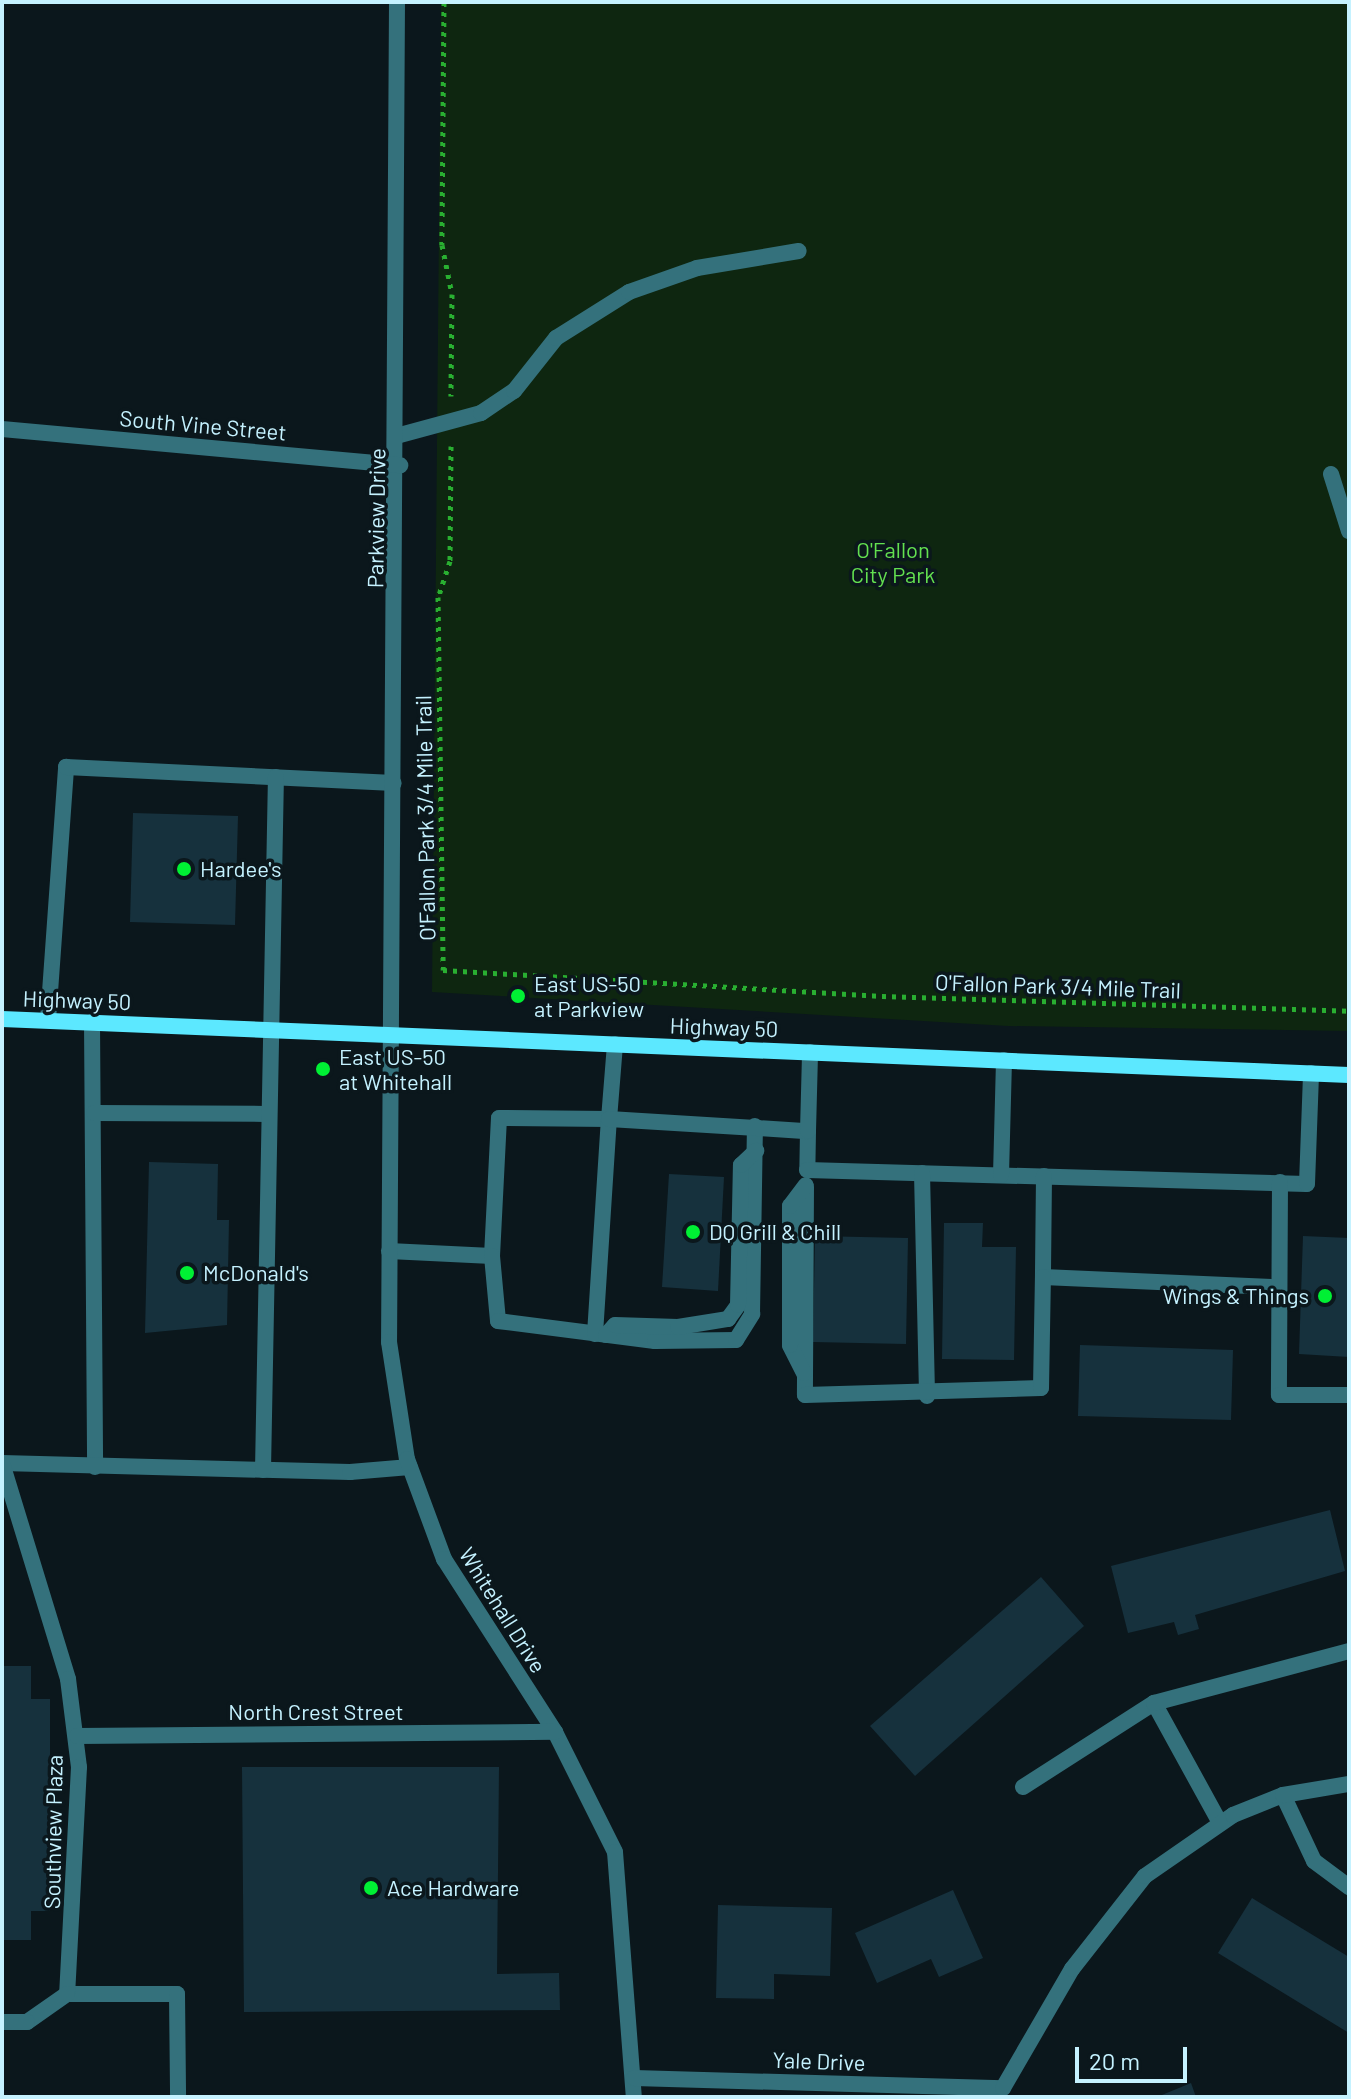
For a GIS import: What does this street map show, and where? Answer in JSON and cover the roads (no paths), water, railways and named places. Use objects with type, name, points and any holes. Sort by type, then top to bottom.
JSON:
[{"type":"main road","name":"Highway 50","points":[[2,1019],[1349,1075]]},
{"type":"street","name":"Parkview Drive","points":[[390,1035],[400,465],[397,2]]},
{"type":"street","points":[[400,435],[481,413],[514,391],[556,338],[629,292],[697,268],[799,251]]},
{"type":"street","name":"South Vine Street","points":[[2,429],[400,465]]},
{"type":"street","points":[[1331,474],[1349,531]]},
{"type":"street","points":[[48,1020],[66,767],[394,783]]},
{"type":"street","points":[[263,1470],[266,1029],[276,777]]},
{"type":"street","points":[[92,1022],[95,1467]]},
{"type":"street","name":"Whitehall Drive","points":[[390,1035],[389,1342],[410,1467],[444,1559],[555,1732],[615,1852],[634,2097]]},
{"type":"street","points":[[601,1335],[615,1044]]},
{"type":"street","points":[[810,1052],[805,1395],[927,1396],[947,1388],[1041,1388],[1044,1176]]},
{"type":"street","points":[[1001,1175],[1004,1060]]},
{"type":"street","points":[[807,1178],[922,1173],[1307,1184],[1311,1073]]},
{"type":"street","points":[[94,1113],[265,1114]]},
{"type":"street","points":[[755,1126],[746,1330],[736,1340],[601,1335],[498,1321],[492,1256],[499,1118],[609,1119],[755,1126],[808,1131]]},
{"type":"street","points":[[922,1173],[927,1396]]},
{"type":"street","points":[[1280,1182],[1275,1287],[1279,1395],[1349,1395]]},
{"type":"street","points":[[389,1251],[492,1256]]},
{"type":"street","points":[[1043,1277],[1275,1287]]},
{"type":"street","points":[[2,1463],[263,1470],[410,1467]]},
{"type":"street","name":"Southview Plaza","points":[[2,1463],[56,1635],[77,1736],[67,1994]]},
{"type":"street","points":[[1023,1787],[1154,1703],[1349,1651]]},
{"type":"street","points":[[1154,1703],[1220,1823]]},
{"type":"street","name":"North Crest Street","points":[[77,1736],[555,1732]]},
{"type":"street","points":[[1008,2093],[1107,1917],[1145,1876],[1220,1823],[1283,1795],[1349,1784]]},
{"type":"street","points":[[1283,1795],[1314,1861],[1349,1887]]},
{"type":"street","points":[[2,2022],[27,2022],[67,1994],[177,1994],[178,2097]]},
{"type":"street","name":"Yale Drive","points":[[634,2078],[1008,2093]]},
{"type":"place","name":"Hardee's","points":[[184,869]]},
{"type":"place","name":"East US-50 at Parkview","points":[[518,996]]},
{"type":"place","name":"East US-50 at Whitehall","points":[[323,1069]]},
{"type":"place","name":"DQ Grill & Chill","points":[[693,1232]]},
{"type":"place","name":"McDonald's","points":[[187,1273]]},
{"type":"place","name":"Wings & Things","points":[[1325,1296]]},
{"type":"place","name":"Ace Hardware","points":[[371,1888]]},
{"type":"park label","name":"O'Fallon City Park","points":[[893,562]]}]
